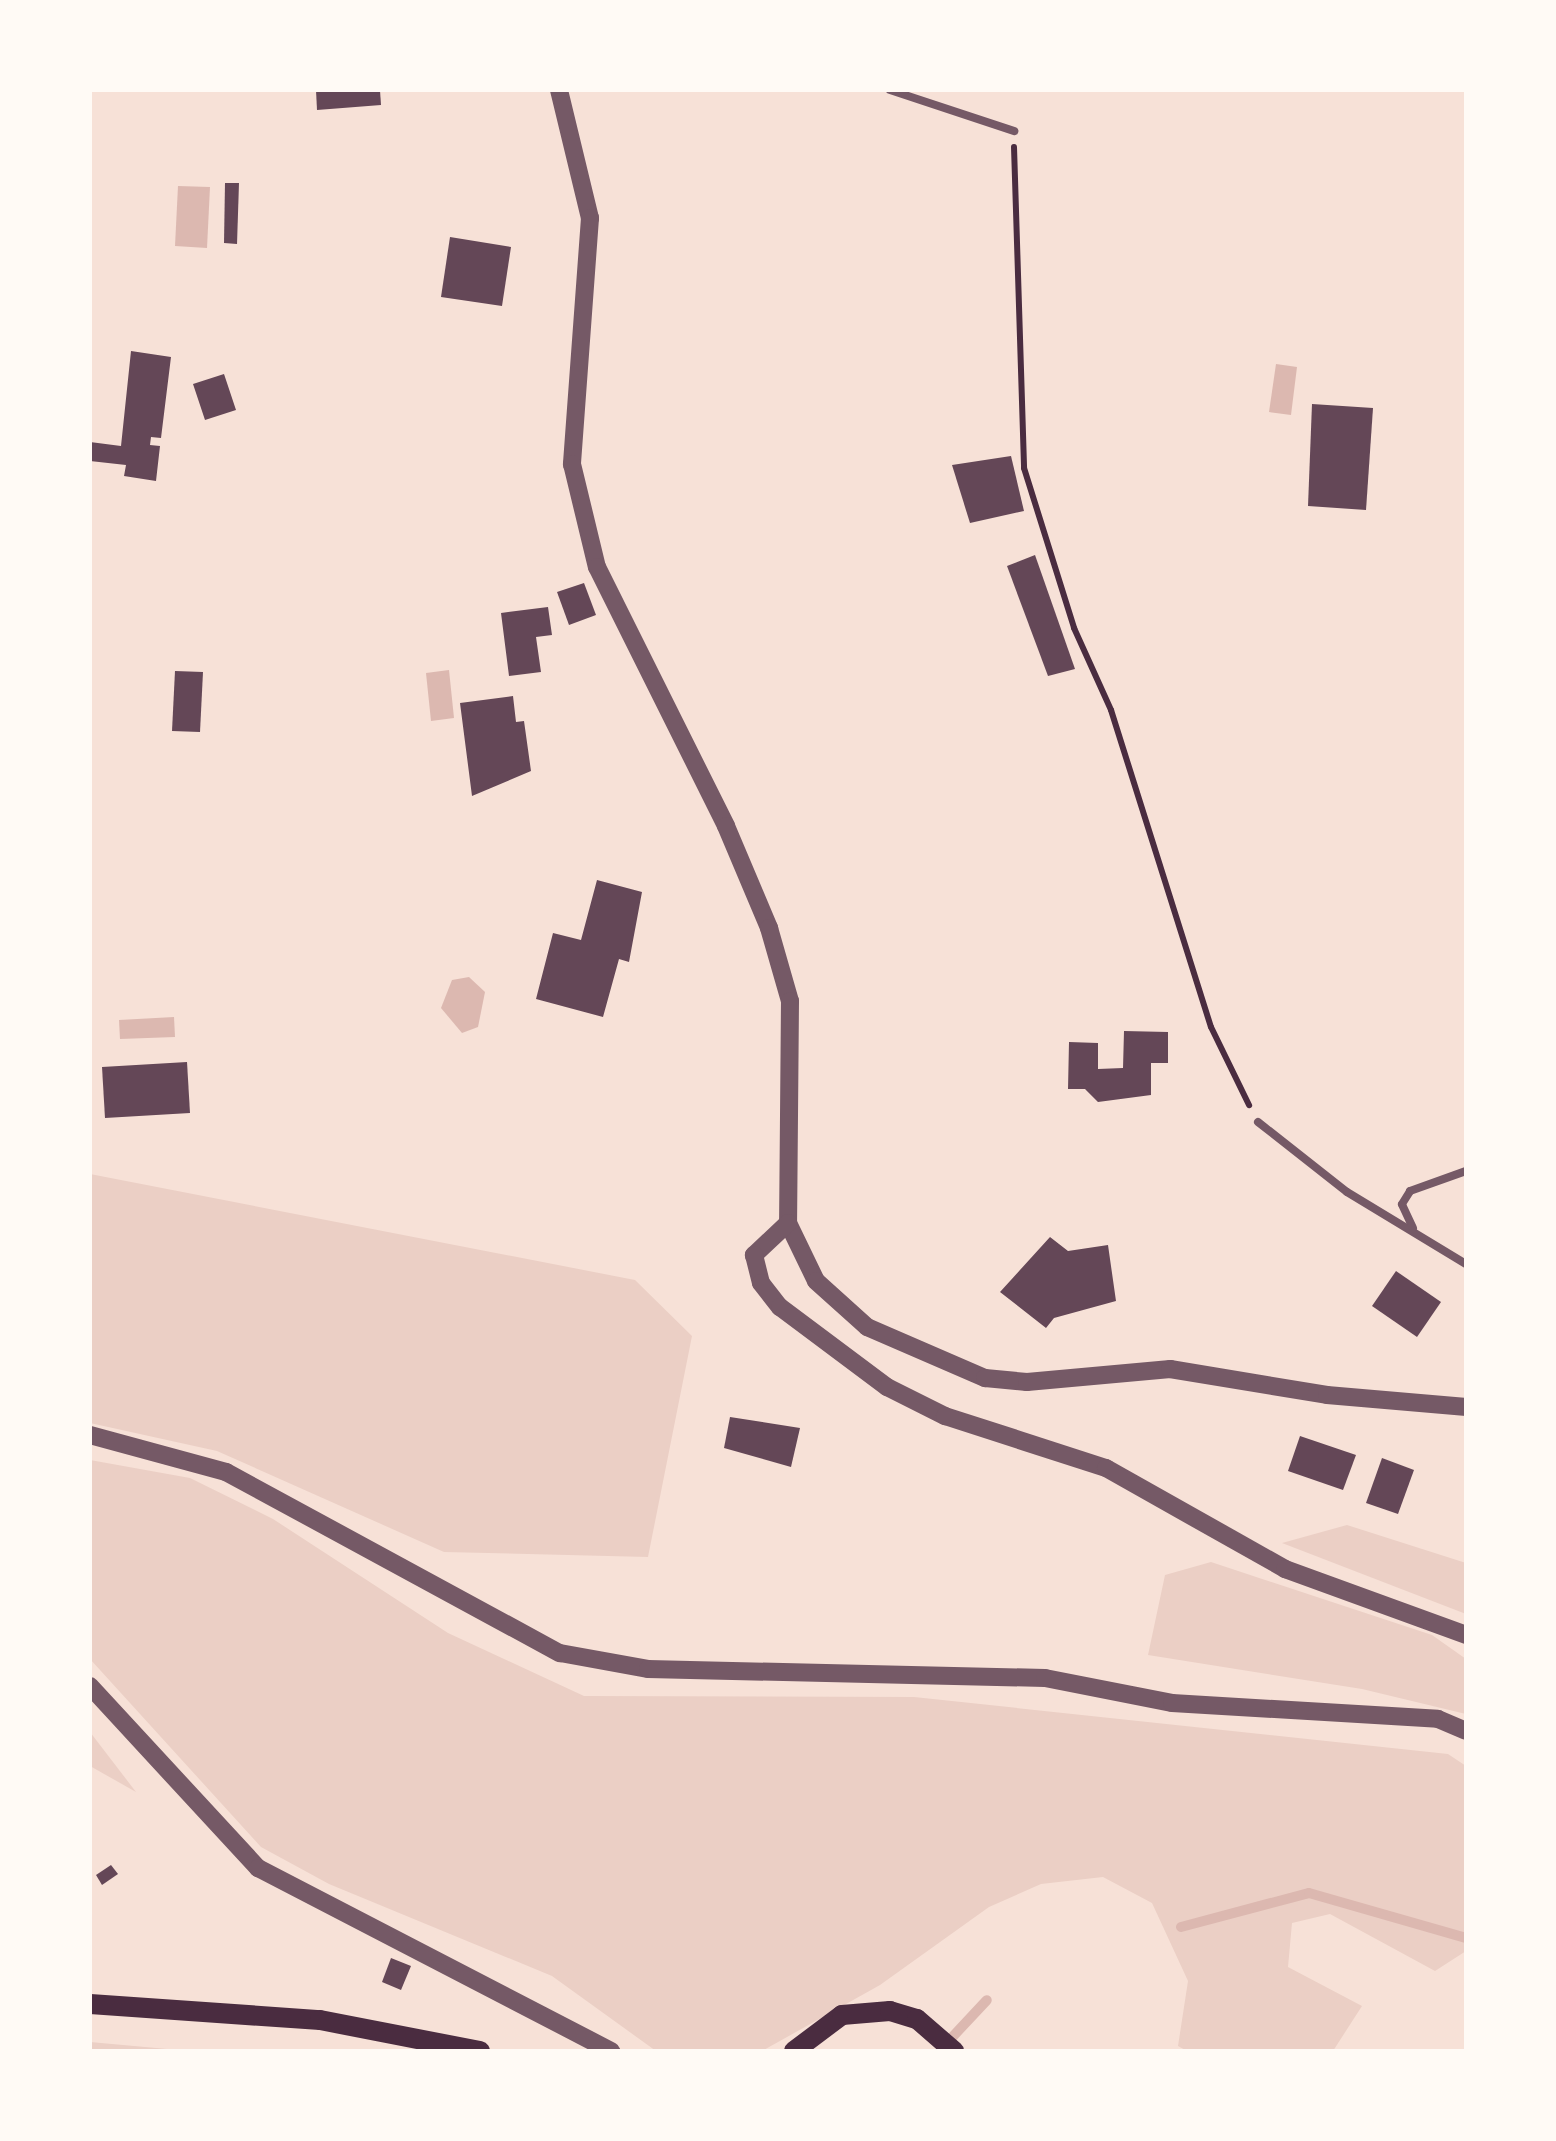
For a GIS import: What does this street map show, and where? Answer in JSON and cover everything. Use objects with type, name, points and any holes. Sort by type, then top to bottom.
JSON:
[{"type":"main road","points":[[90,2004],[320,2020],[480,2051]]},
{"type":"main road","points":[[794,2051],[842,2015],[890,2011],[917,2019],[954,2051]]},
{"type":"street","points":[[559,90],[590,218],[572,464],[597,567],[726,826],[790,1001],[788,1223],[816,1281],[867,1327],[985,1378],[1027,1382],[1170,1369],[1327,1394],[1466,1407]]},
{"type":"street","points":[[788,1223],[754,1255],[761,1283],[780,1307],[887,1387],[945,1416],[1106,1468],[1284,1569],[1466,1635]]},
{"type":"street","points":[[90,1435],[226,1472],[560,1653],[648,1669],[1045,1678],[1172,1703],[1438,1719],[1466,1731]]},
{"type":"street","points":[[90,1686],[258,1868],[610,2051]]},
{"type":"lane","points":[[890,90],[1014,131]]},
{"type":"lane","points":[[1258,1122],[1346,1192],[1412,1228],[1466,1264]]},
{"type":"lane","points":[[1412,1228],[1402,1204],[1410,1191],[1466,1171]]},
{"type":"path","points":[[1014,131],[1024,468],[1074,628],[1110,710],[1210,1027],[1258,1122]]},
{"type":"shaded area","points":[[178,186],[210,187],[207,248],[175,246]]},
{"type":"shaded area","points":[[1276,364],[1297,367],[1291,415],[1269,412]]},
{"type":"shaded area","points":[[449,670],[454,718],[431,721],[426,673]]},
{"type":"shaded area","points":[[469,977],[485,992],[478,1027],[462,1033],[441,1008],[452,980]]},
{"type":"shaded area","points":[[174,1017],[175,1037],[120,1039],[119,1020]]},
{"type":"shaded area","points":[[90,1174],[635,1280],[692,1336],[648,1557],[444,1552],[217,1451],[90,1423]]},
{"type":"shaded area","points":[[90,1460],[190,1478],[273,1519],[448,1633],[584,1696],[914,1697],[1448,1754],[1466,1766],[1466,1951],[1435,1971],[1330,1914],[1292,1923],[1288,1967],[1362,2006],[1333,2051],[1187,2051],[1178,2046],[1188,1981],[1152,1903],[1103,1877],[1041,1884],[989,1907],[880,1985],[762,2051],[656,2051],[552,1976],[329,1884],[261,1847],[90,1659]]},
{"type":"shaded area","points":[[1347,1525],[1466,1563],[1466,1614],[1282,1543]]},
{"type":"shaded area","points":[[1211,1562],[1432,1635],[1466,1659],[1466,1714],[1362,1689],[1148,1655],[1165,1575]]},
{"type":"shaded area","points":[[90,1732],[136,1792],[90,1766]]},
{"type":"shaded area","points":[[90,2042],[189,2051],[90,2051]]},
{"type":"building","points":[[316,90],[380,90],[381,105],[317,110]]},
{"type":"building","points":[[225,183],[239,183],[237,244],[224,243]]},
{"type":"building","points":[[450,237],[511,247],[502,306],[441,297]]},
{"type":"building","points":[[131,351],[171,357],[161,438],[151,437],[150,445],[160,446],[156,481],[124,476],[126,465],[90,461],[90,442],[121,446]]},
{"type":"building","points":[[224,374],[236,410],[205,420],[193,384]]},
{"type":"building","points":[[1312,404],[1373,408],[1366,510],[1308,506]]},
{"type":"building","points":[[1011,456],[1024,511],[970,523],[952,465]]},
{"type":"building","points":[[1035,555],[1075,669],[1048,676],[1007,566]]},
{"type":"building","points":[[584,583],[596,615],[569,625],[557,592]]},
{"type":"building","points":[[548,607],[552,635],[536,637],[541,672],[509,676],[501,613]]},
{"type":"building","points":[[175,671],[203,672],[200,732],[172,731]]},
{"type":"building","points":[[513,696],[516,722],[524,721],[531,771],[472,796],[460,703]]},
{"type":"building","points":[[597,880],[642,892],[629,962],[619,959],[603,1017],[536,999],[553,933],[581,940]]},
{"type":"building","points":[[1124,1031],[1168,1032],[1168,1063],[1151,1063],[1151,1095],[1098,1102],[1085,1089],[1068,1089],[1069,1042],[1098,1043],[1098,1069],[1123,1068]]},
{"type":"building","points":[[187,1062],[190,1113],[105,1118],[102,1067]]},
{"type":"building","points":[[1050,1237],[1068,1251],[1108,1245],[1116,1301],[1054,1318],[1046,1328],[1000,1292]]},
{"type":"building","points":[[1396,1271],[1441,1302],[1417,1337],[1372,1306]]},
{"type":"building","points":[[730,1417],[800,1428],[791,1467],[724,1448]]},
{"type":"building","points":[[1300,1436],[1356,1455],[1343,1490],[1288,1471]]},
{"type":"building","points":[[1382,1458],[1414,1470],[1398,1514],[1366,1503]]},
{"type":"building","points":[[111,1865],[118,1874],[102,1885],[96,1875]]},
{"type":"building","points":[[391,1958],[411,1966],[401,1990],[382,1982]]},
{"type":"waterway","points":[[1181,1927],[1309,1893],[1466,1938]]},
{"type":"waterway","points":[[943,2047],[987,2000]]}]
